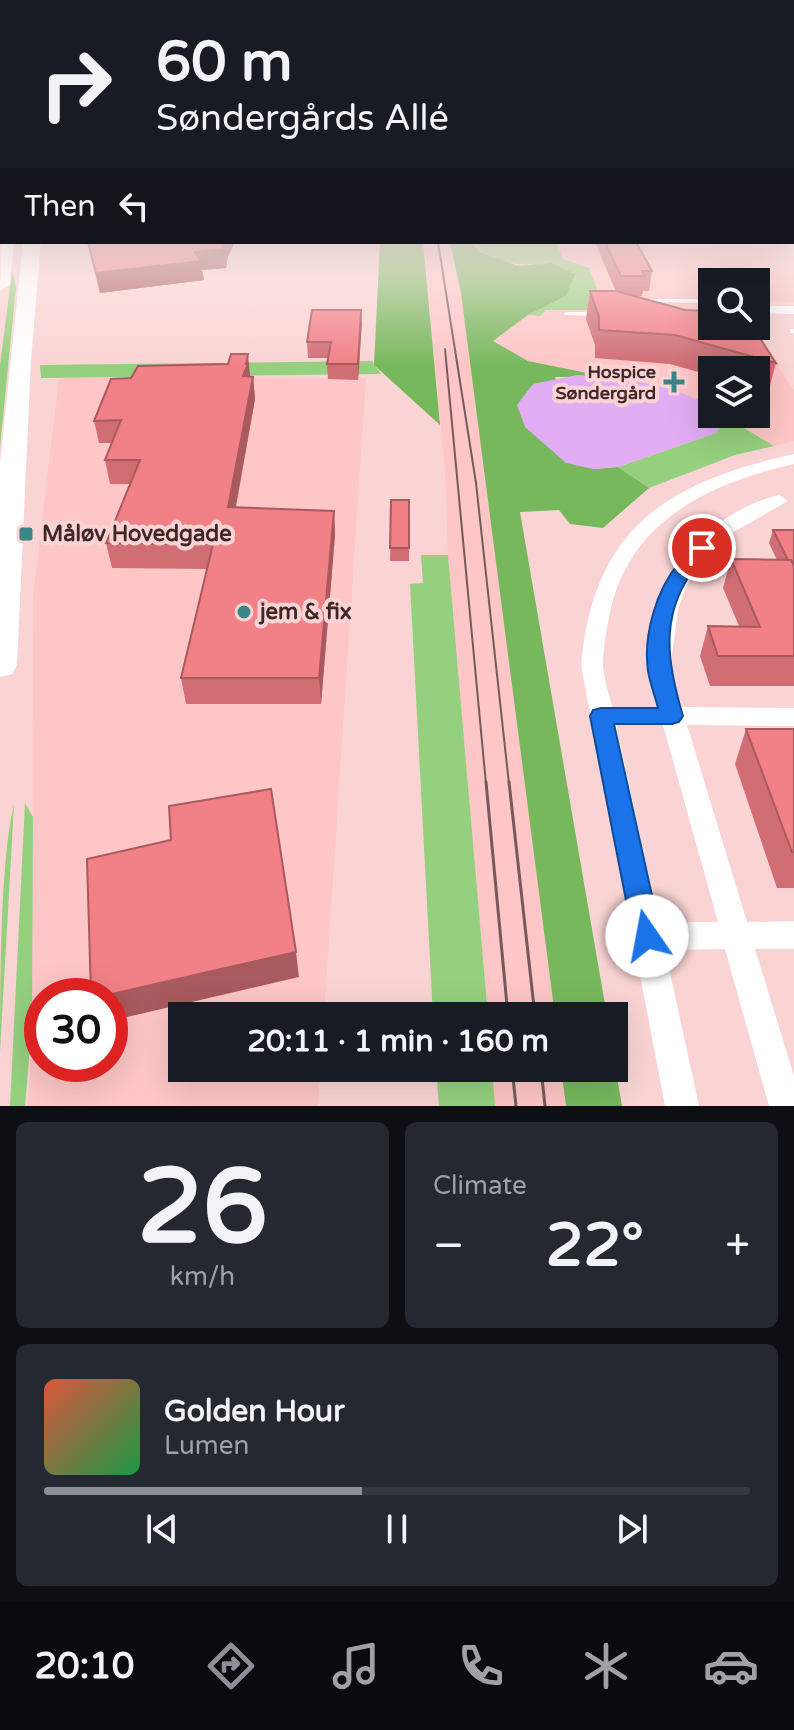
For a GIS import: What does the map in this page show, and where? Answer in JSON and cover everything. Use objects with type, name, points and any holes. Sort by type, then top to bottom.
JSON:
[{"type":"main road","points":[[0,285],[3,263]]},
{"type":"main road","points":[[0,665],[20,360],[30,263]]},
{"type":"street","points":[[770,313],[794,310]]},
{"type":"street","points":[[682,1106],[592,666],[596,619],[611,574],[630,543],[661,514],[697,491],[732,476],[794,459]]},
{"type":"street","points":[[779,501],[729,526],[702,548],[682,572],[668,600],[659,633],[659,670],[786,1106]]},
{"type":"street","points":[[601,716],[794,717]]},
{"type":"street","points":[[647,936],[794,935]]},
{"type":"lane","points":[[639,301],[698,301]]},
{"type":"lane","points":[[566,314],[604,314]]},
{"type":"shaded area","points":[[425,263],[454,263],[461,293],[553,1002],[487,1002],[448,555],[445,472]]},
{"type":"shaded area","name":"Hospice Søndergård","points":[[566,263],[793,263],[794,302],[770,301],[770,268],[698,268],[698,340],[760,340],[794,390],[794,441],[774,446],[746,428],[770,428],[770,356],[698,356],[698,401],[663,387],[528,361],[492,341],[528,315],[540,316],[546,310],[605,310]]},
{"type":"shaded area","points":[[577,375],[664,387],[698,400],[698,428],[719,428],[716,433],[618,467],[593,469],[566,463],[525,427],[517,405],[533,384]]},
{"type":"shaded area","points":[[59,378],[366,378],[325,1002],[168,1002],[168,1082],[319,1082],[318,1106],[28,1106],[29,1082],[128,1082],[128,978],[32,978],[33,596]]},
{"type":"shaded area","points":[[493,1082],[563,1082],[566,1106],[495,1106]]},
{"type":"green space","points":[[379,263],[425,263],[440,425],[374,365]]},
{"type":"green space","points":[[454,263],[509,263],[518,266],[551,263],[575,274],[566,296],[528,315],[493,341],[528,361],[607,377],[555,377],[593,469],[618,467],[649,488],[603,528],[570,524],[559,510],[520,512],[605,1002],[553,1002],[461,293]]},
{"type":"green space","points":[[508,263],[573,263],[589,268],[605,310],[546,310],[540,316],[528,315],[566,296],[551,263]]},
{"type":"green space","points":[[12,271],[16,287],[0,447],[0,365]]},
{"type":"green space","points":[[372,361],[381,374],[41,378],[40,365]]},
{"type":"green space","points":[[719,428],[744,428],[774,446],[735,455],[649,488],[618,467],[716,433]]},
{"type":"green space","points":[[421,555],[448,555],[487,1002],[432,1002],[410,584],[423,583]]},
{"type":"green space","points":[[25,803],[33,817],[32,978],[24,978],[25,1106],[10,1106]]},
{"type":"green space","points":[[14,805],[0,1052],[3,890]]},
{"type":"green space","points":[[437,1082],[493,1082],[495,1106],[439,1106]]},
{"type":"green space","points":[[563,1082],[618,1082],[622,1106],[566,1106]]},
{"type":"building","points":[[93,263],[187,263],[96,273]]},
{"type":"building","points":[[615,263],[647,263],[652,271],[642,271],[645,276],[621,276]]},
{"type":"building","points":[[590,291],[616,291],[685,310],[698,310],[698,340],[761,340],[776,363],[770,361],[770,356],[751,356],[675,335],[599,330],[599,317]]},
{"type":"building","points":[[312,310],[361,310],[358,364],[327,364],[331,342],[307,342]]},
{"type":"building","points":[[231,354],[248,354],[243,376],[253,377],[228,507],[334,511],[319,678],[181,678],[213,544],[106,543],[140,460],[105,460],[121,420],[94,421],[111,379],[131,378],[138,366],[228,364]]},
{"type":"building","points":[[391,500],[409,500],[409,548],[390,548]]},
{"type":"building","points":[[773,530],[794,530],[794,566],[788,560]]},
{"type":"building","points":[[731,559],[791,560],[794,566],[794,656],[718,656],[708,626],[760,627]]},
{"type":"building","points":[[746,729],[794,729],[794,852],[792,852]]},
{"type":"building","points":[[271,789],[296,952],[128,990],[128,978],[90,978],[87,859],[171,840],[169,806]]},
{"type":"tram line","points":[[441,263],[476,483],[509,784]]},
{"type":"tram line","points":[[445,349],[486,784]]},
{"type":"tram line","points":[[486,782],[507,1002]]},
{"type":"tram line","points":[[509,782],[533,1002]]},
{"type":"tram line","points":[[513,1082],[516,1106]]},
{"type":"tram line","points":[[542,1082],[545,1106]]},
{"type":"place","name":"Hospice Søndergård","points":[[674,382]]},
{"type":"place","name":"Måløv Hovedgade","points":[[26,534]]},
{"type":"place","name":"jem & fix","points":[[244,612]]},
{"type":"route","points":[[647,936],[601,716],[672,716],[659,670],[659,633],[668,600],[682,572],[702,548]]}]
